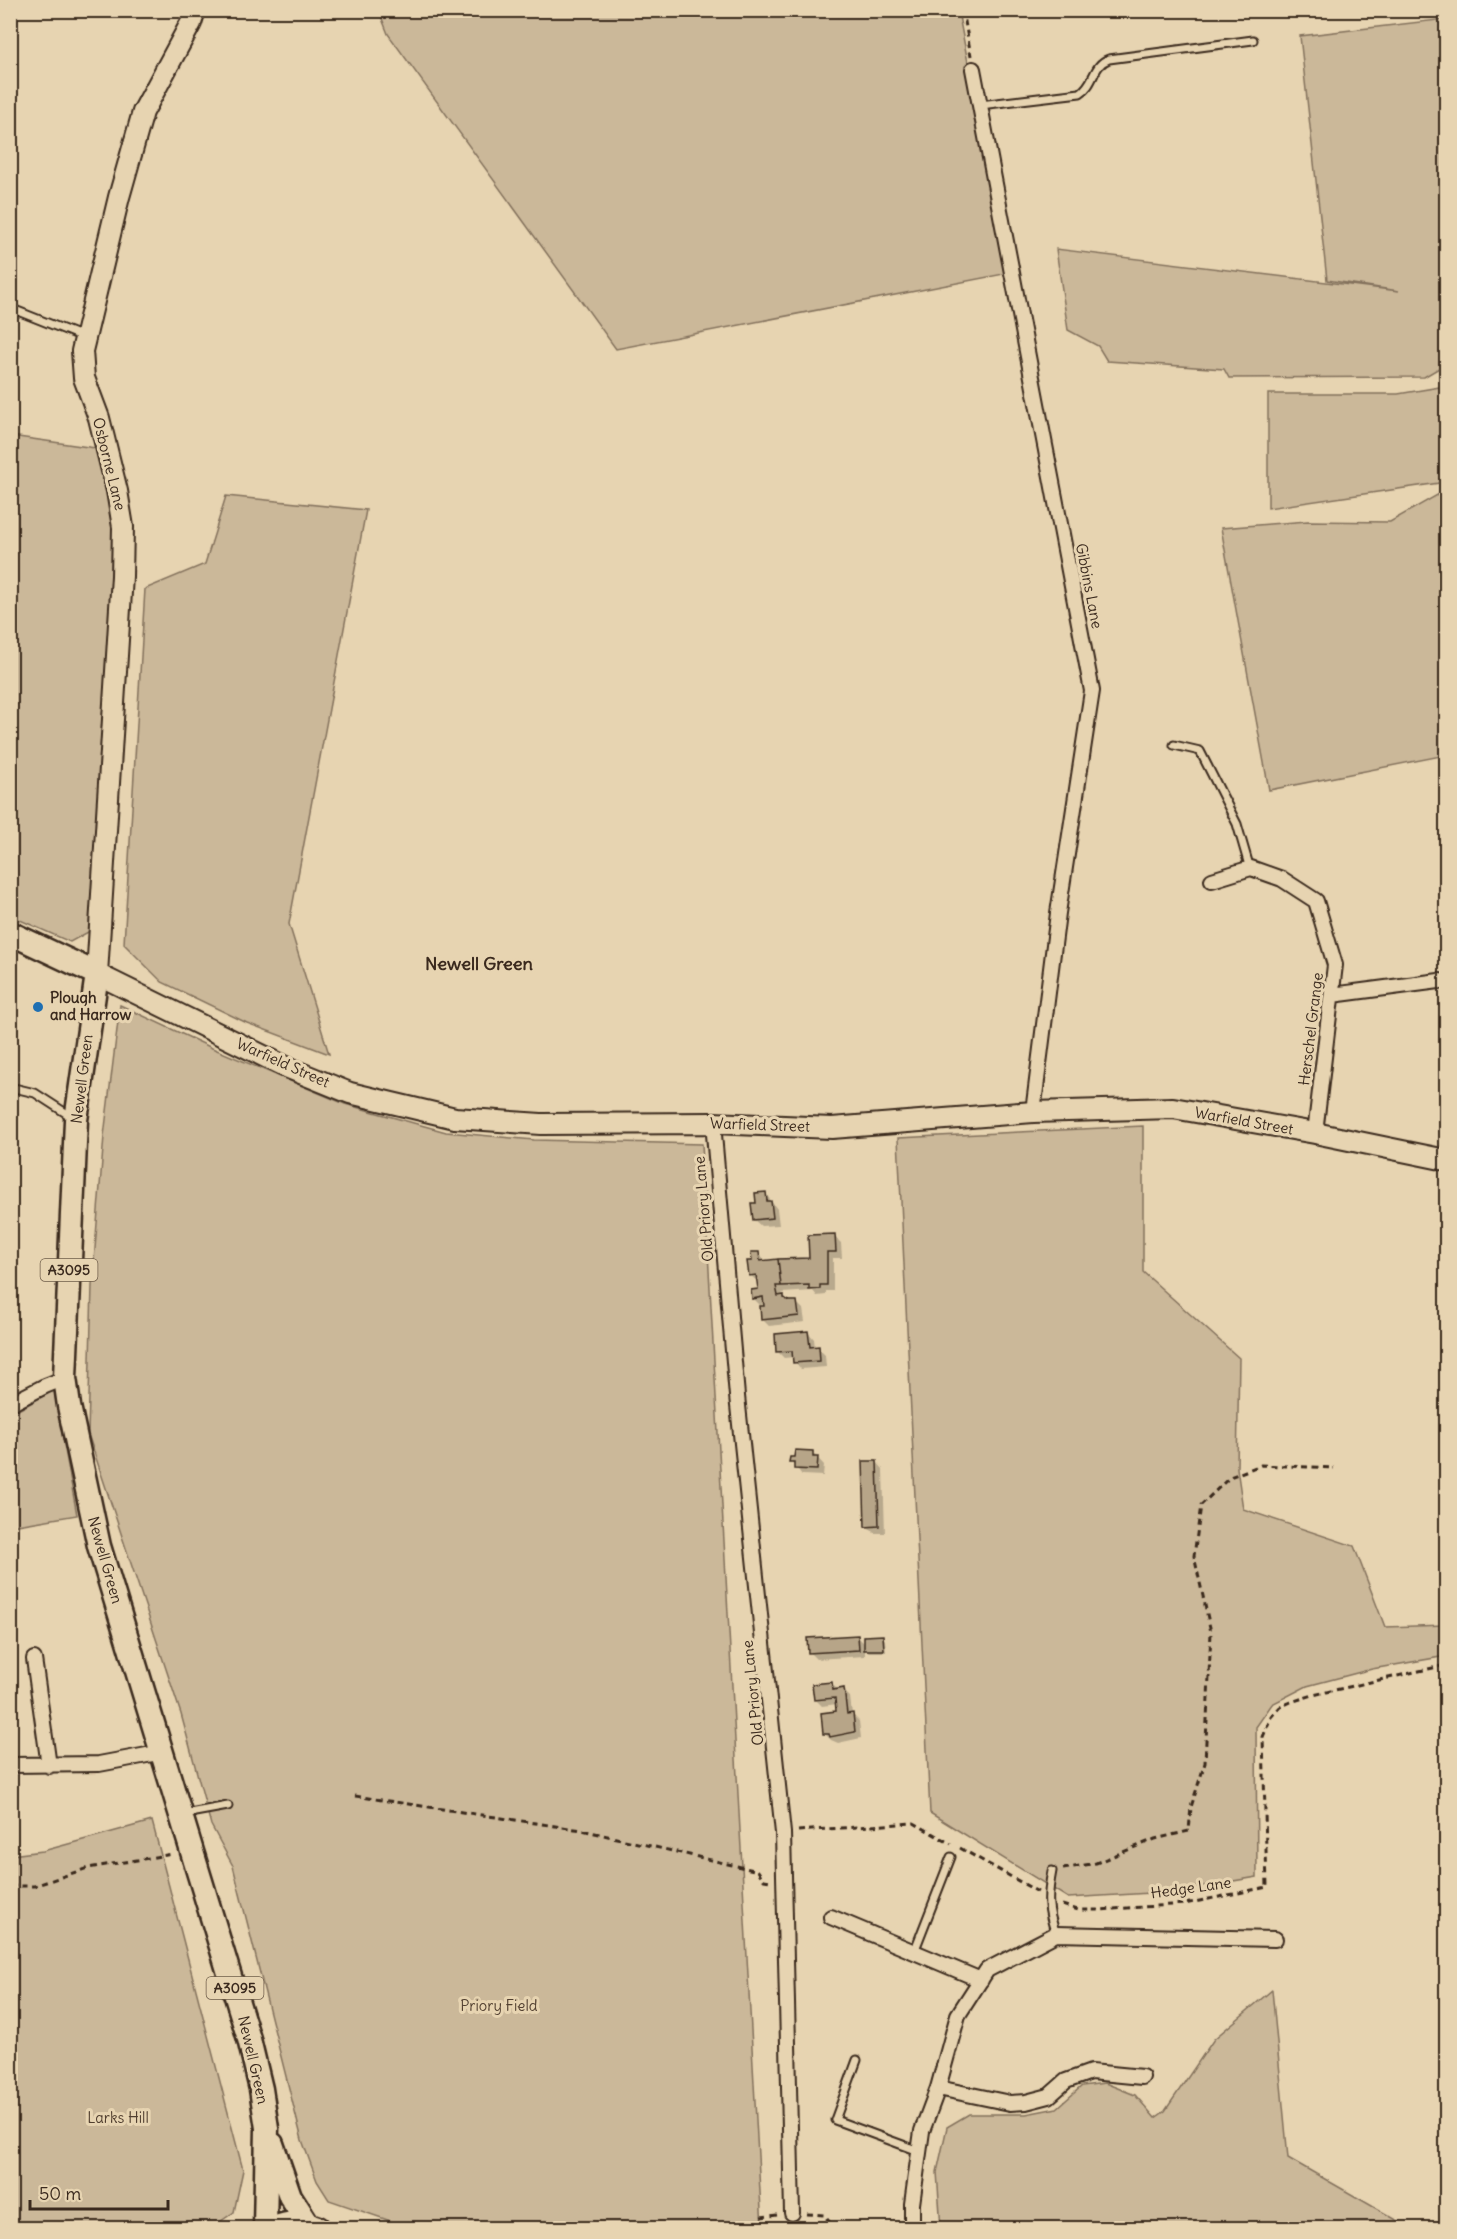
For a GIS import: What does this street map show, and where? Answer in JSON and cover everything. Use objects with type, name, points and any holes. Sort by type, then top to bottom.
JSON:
[{"type":"main road","name":"Osborne Lane","points":[[97,974],[122,576],[123,527],[110,456],[81,365],[85,338],[119,197],[143,112],[195,10]]},
{"type":"main road","points":[[10,933],[97,974]]},
{"type":"main road","name":"Warfield Street","points":[[97,974],[286,1067],[350,1093],[456,1118],[541,1124],[713,1123],[832,1128],[1033,1112],[1173,1108],[1315,1133],[1446,1160]]},
{"type":"main road","name":"Newell Green","points":[[97,974],[76,1120],[65,1378],[99,1546],[249,2039],[261,2089],[267,2128],[265,2229]]},
{"type":"main road","name":"Newell Green","points":[[267,2128],[290,2196],[314,2226]]},
{"type":"main road","points":[[275,2229],[290,2224],[314,2226]]},
{"type":"street","name":"Gibbins Lane","points":[[974,69],[1092,691],[1058,913],[1033,1112]]},
{"type":"street","points":[[1212,880],[1250,869]]},
{"type":"street","name":"Herschel Grange","points":[[1250,869],[1282,879],[1316,901],[1335,965],[1315,1133]]},
{"type":"street","points":[[1332,995],[1446,982]]},
{"type":"street","name":"Old Priory Lane","points":[[713,1123],[737,1396],[783,1833],[792,2213]]},
{"type":"street","points":[[10,1404],[65,1378]]},
{"type":"street","points":[[34,1659],[49,1766]]},
{"type":"street","points":[[10,1765],[99,1764],[163,1752]]},
{"type":"street","points":[[831,1917],[981,1980]]},
{"type":"street","points":[[912,2229],[912,2204],[922,2131],[938,2088],[958,2015],[987,1970],[1056,1935],[1275,1940]]},
{"type":"street","points":[[938,2088],[1010,2103],[1026,2102],[1049,2096],[1066,2081],[1091,2072],[1142,2077]]},
{"type":"lane","points":[[980,105],[1080,93],[1090,84],[1100,64],[1109,59],[1253,40]]},
{"type":"lane","points":[[10,308],[85,338]]},
{"type":"lane","points":[[1174,745],[1200,751],[1237,824],[1250,869]]},
{"type":"lane","points":[[10,1087],[35,1093],[76,1120]]},
{"type":"lane","points":[[182,1815],[228,1806]]},
{"type":"lane","points":[[914,1952],[951,1857]]},
{"type":"lane","points":[[1052,1871],[1047,1897],[1056,1935]]},
{"type":"lane","points":[[857,2060],[835,2120],[919,2151]]},
{"type":"path","points":[[963,10],[974,69]]},
{"type":"path","points":[[1052,1871],[1096,1863],[1155,1839],[1189,1831],[1191,1808],[1205,1763],[1211,1632],[1194,1556],[1201,1505],[1230,1477],[1261,1465],[1334,1468]]},
{"type":"path","name":"Hedge Lane","points":[[783,1833],[914,1823],[1061,1905],[1077,1910],[1185,1904],[1267,1887],[1263,1737],[1271,1717],[1280,1707],[1313,1695],[1446,1665]]},
{"type":"path","points":[[355,1796],[582,1830],[758,1870],[764,1880]]},
{"type":"path","points":[[10,1886],[34,1886],[88,1868],[181,1853]]},
{"type":"path","points":[[792,2213],[824,2215],[834,2229]]},
{"type":"path","points":[[380,2229],[381,2219]]},
{"type":"green space","points":[[379,11],[958,11],[1009,273],[616,349],[388,34]]},
{"type":"green space","points":[[1446,19],[1446,364],[1424,377],[1229,378],[1224,369],[1107,361],[1098,346],[1068,330],[1056,249],[1399,291],[1327,280],[1300,36]]},
{"type":"green space","points":[[1446,386],[1446,482],[1268,508],[1268,394],[1398,394]]},
{"type":"green space","points":[[11,436],[116,451],[117,593],[90,931],[70,942],[11,916]]},
{"type":"green space","points":[[1446,490],[1446,755],[1269,790],[1221,528],[1308,521],[1390,522]]},
{"type":"green space","points":[[226,496],[366,510],[289,924],[329,1054],[247,1023],[162,982],[124,944],[145,589],[205,564]]},
{"type":"green space","name":"Priory Field","points":[[120,1005],[212,1048],[345,1104],[446,1132],[534,1140],[702,1144],[762,2228],[411,2228],[329,2200],[317,2181],[302,2140],[233,1866],[211,1825],[181,1714],[88,1434],[92,1286],[104,1136]]},
{"type":"green space","points":[[1143,1126],[1143,1272],[1239,1358],[1237,1468],[1243,1509],[1354,1546],[1385,1627],[1446,1625],[1446,1656],[1372,1669],[1307,1686],[1272,1704],[1256,1727],[1257,1877],[1167,1892],[1068,1898],[930,1813],[898,1138]]},
{"type":"green space","points":[[54,1390],[77,1515],[11,1526],[11,1414]]},
{"type":"green space","name":"Larks Hill","points":[[152,1821],[243,2170],[234,2212],[211,2228],[11,2228],[11,1855],[43,1851]]},
{"type":"green space","points":[[1272,1990],[1288,2158],[1400,2222],[1395,2228],[941,2228],[937,2172],[947,2127],[969,2114],[1026,2114],[1057,2108],[1082,2086],[1105,2083],[1135,2095],[1155,2118],[1165,2111],[1214,2039]]},
{"type":"building","points":[[766,1192],[767,1201],[771,1201],[773,1218],[753,1220],[751,1203],[756,1203],[755,1193]]},
{"type":"building","points":[[835,1234],[836,1252],[827,1252],[827,1285],[820,1285],[820,1289],[809,1290],[809,1285],[781,1286],[778,1259],[809,1258],[808,1235]]},
{"type":"building","points":[[751,1252],[759,1252],[760,1261],[778,1259],[781,1286],[776,1286],[778,1296],[784,1295],[784,1298],[789,1301],[797,1301],[799,1316],[761,1320],[760,1306],[764,1306],[763,1297],[752,1299],[751,1290],[758,1289],[756,1275],[749,1276],[747,1261],[752,1261]]},
{"type":"building","points":[[808,1331],[810,1347],[819,1346],[820,1361],[793,1363],[792,1351],[776,1352],[775,1334]]},
{"type":"building","points":[[795,1450],[813,1451],[813,1457],[818,1457],[817,1470],[794,1469],[794,1462],[789,1462],[790,1457],[794,1457]]},
{"type":"building","points":[[863,1461],[877,1461],[879,1526],[865,1527]]},
{"type":"building","points":[[858,1635],[859,1650],[808,1653],[807,1638]]},
{"type":"building","points":[[883,1635],[884,1650],[864,1650],[864,1636]]},
{"type":"building","points":[[832,1682],[833,1690],[844,1688],[847,1714],[853,1713],[855,1732],[830,1737],[829,1734],[823,1734],[821,1713],[836,1711],[835,1698],[814,1700],[812,1684]]},
{"type":"place","name":"Plough and Harrow","points":[[38,1007]]},
{"type":"district","name":"Newell Green","points":[[479,964]]}]
